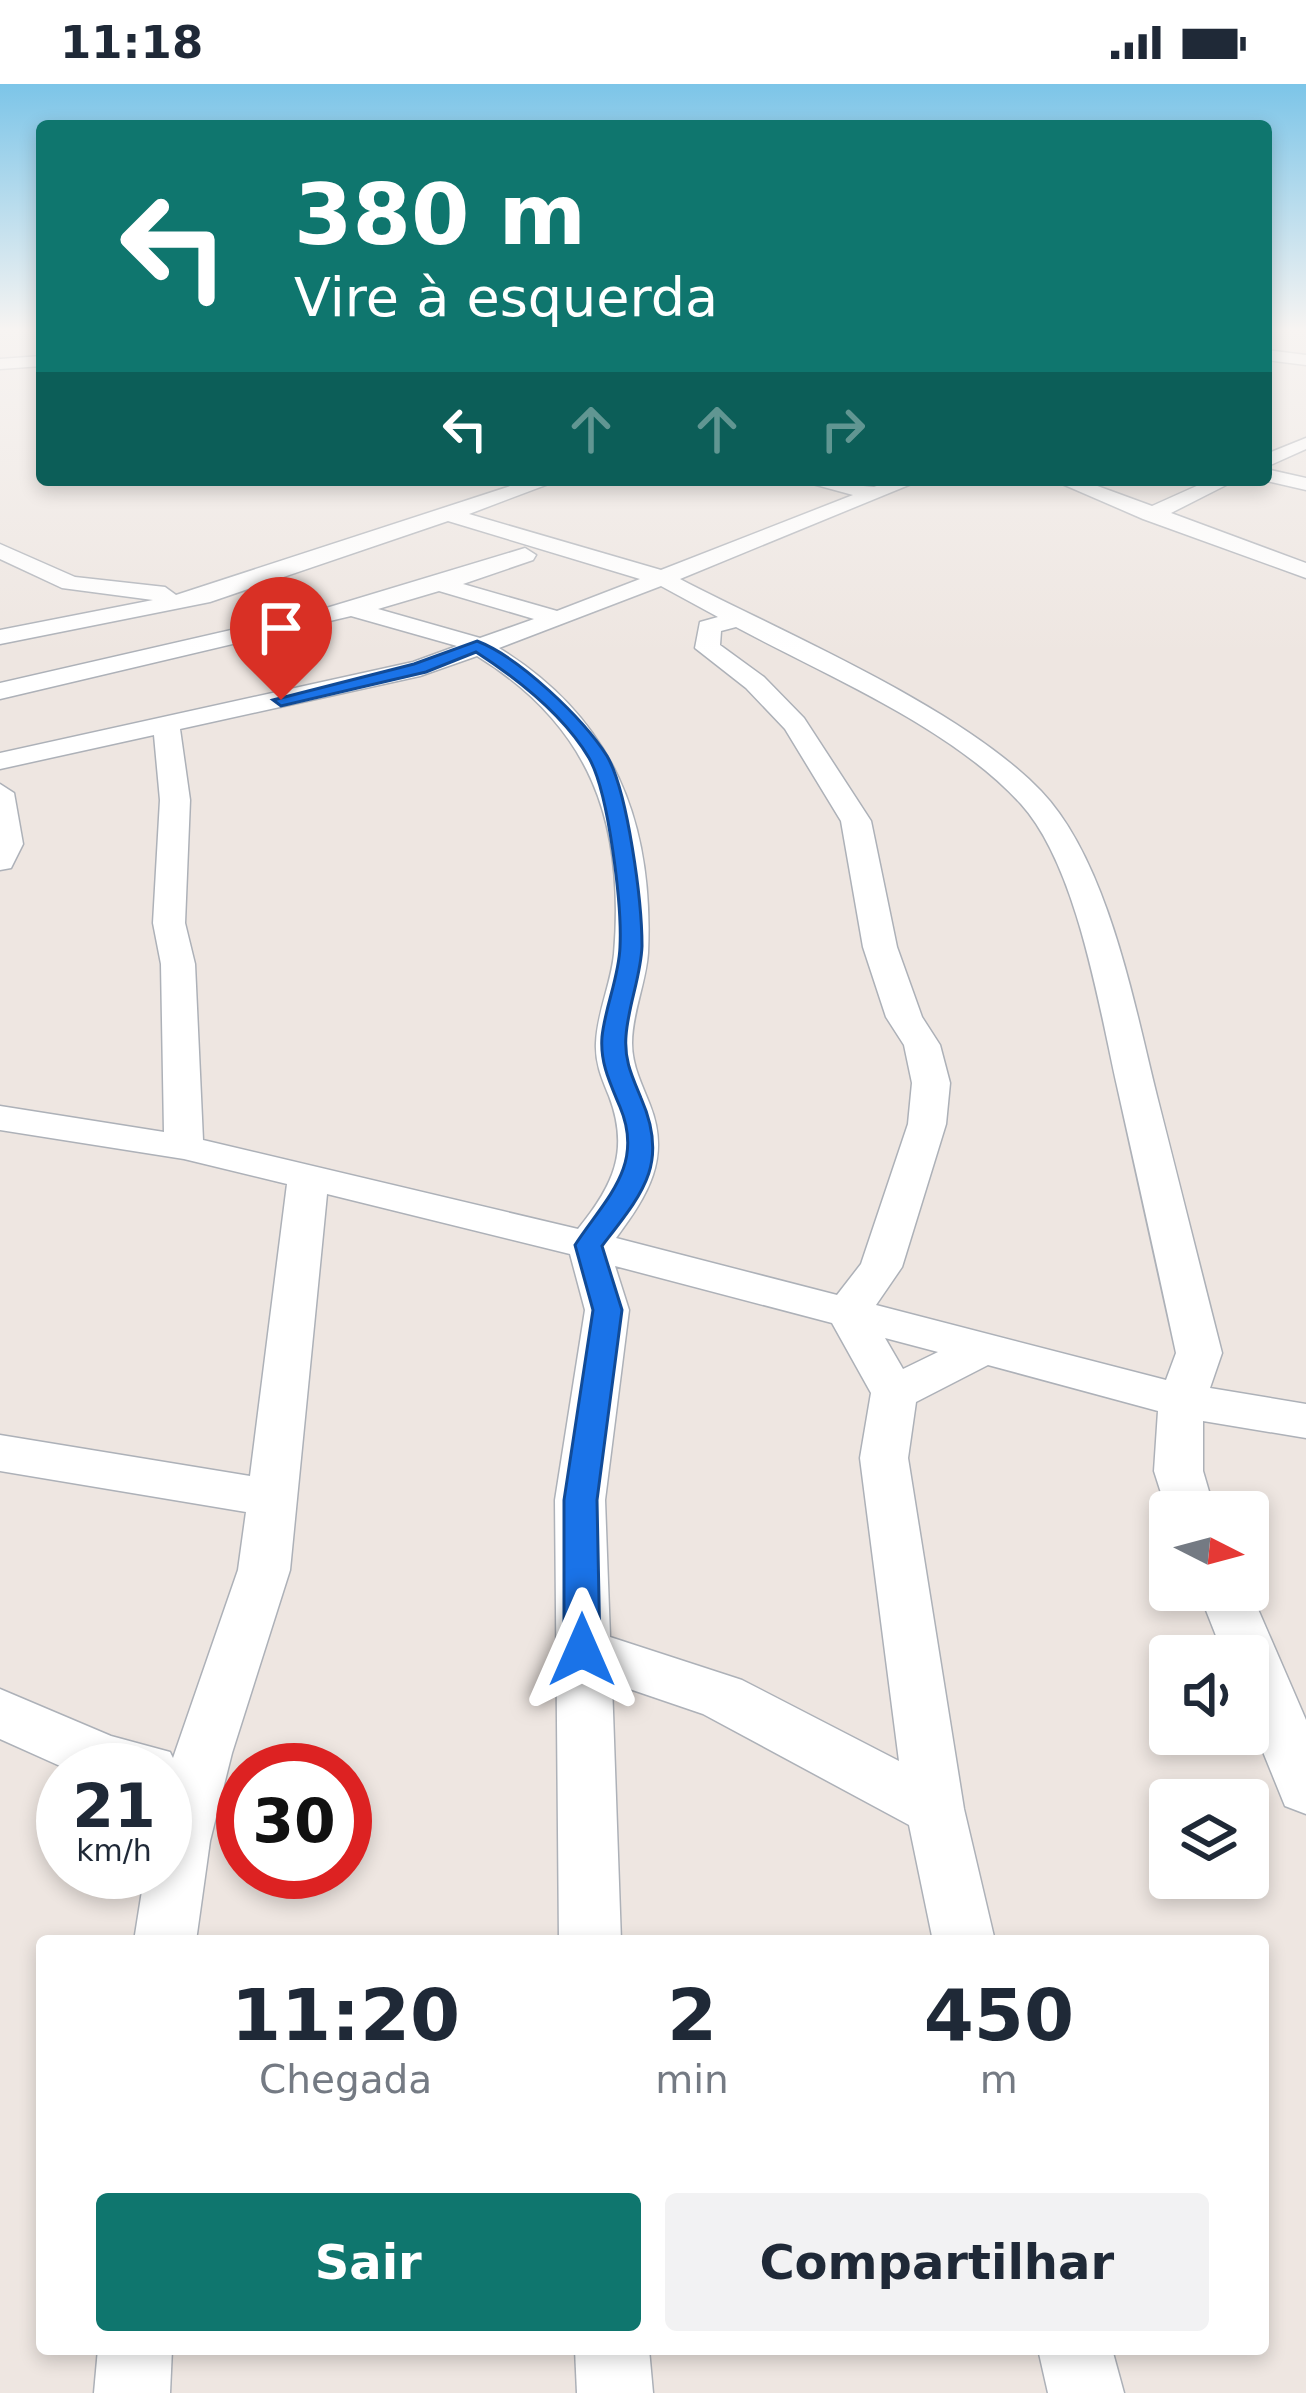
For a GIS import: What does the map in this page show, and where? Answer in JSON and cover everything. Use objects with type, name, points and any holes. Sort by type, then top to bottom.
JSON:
[{"type":"street","points":[[1272,458],[1305,443]]},
{"type":"street","points":[[1272,476],[1306,484]]},
{"type":"street","points":[[5,631],[137,613],[202,597],[532,486]]},
{"type":"street","points":[[839,486],[876,493]]},
{"type":"street","points":[[0,761],[420,668],[558,619],[894,486]]},
{"type":"street","points":[[1078,486],[1299,564]]},
{"type":"street","points":[[1150,515],[1213,486]]},
{"type":"street","points":[[451,515],[530,547],[576,550],[662,578],[839,670],[980,754],[1031,798],[1051,825],[1099,926],[1199,1353],[1181,1401],[1174,1460],[1184,1491]]},
{"type":"street","points":[[0,691],[443,585],[530,547]]},
{"type":"street","points":[[0,551],[79,586],[202,597]]},
{"type":"street","points":[[443,585],[558,619]]},
{"type":"street","points":[[351,609],[477,646],[512,668],[565,718],[600,760],[629,881],[631,952],[614,1036],[614,1064],[640,1124],[641,1151],[638,1175],[626,1197],[588,1245]]},
{"type":"street","points":[[137,613],[192,647]]},
{"type":"street","points":[[740,618],[709,627],[707,648],[733,664],[801,728],[856,821],[880,947],[904,1017],[922,1045],[931,1083],[927,1124],[880,1268],[848,1312]]},
{"type":"street","points":[[166,725],[175,800],[170,922],[178,964],[184,1147]]},
{"type":"street","points":[[0,794],[8,827],[8,844],[0,861]]},
{"type":"street","points":[[0,1118],[184,1147],[669,1265],[1181,1401],[1292,1417]]},
{"type":"street","points":[[185,1743],[264,1570],[308,1179]]},
{"type":"street","points":[[588,1245],[608,1310],[580,1500],[590,1935]]},
{"type":"street","points":[[608,1310],[669,1265]]},
{"type":"street","points":[[848,1312],[894,1394],[884,1458],[935,1809],[963,1935]]},
{"type":"street","points":[[894,1394],[981,1350]]},
{"type":"street","points":[[1199,1353],[1292,1417]]},
{"type":"street","points":[[0,1453],[273,1498]]},
{"type":"street","points":[[1232,1611],[1306,1788]]},
{"type":"street","points":[[582,1650],[722,1697],[935,1809]]},
{"type":"street","points":[[0,1713],[68,1743]]},
{"type":"street","points":[[166,1935],[171,1899]]},
{"type":"street","points":[[131,2393],[134,2355]]},
{"type":"street","points":[[612,2355],[615,2393]]},
{"type":"street","points":[[1076,2355],[1086,2393]]},
{"type":"route","points":[[281,700],[420,668],[477,646],[512,668],[565,718],[600,760],[629,881],[631,952],[614,1036],[614,1064],[640,1124],[641,1151],[638,1175],[626,1197],[588,1245],[608,1310],[580,1500],[582,1650]]}]
